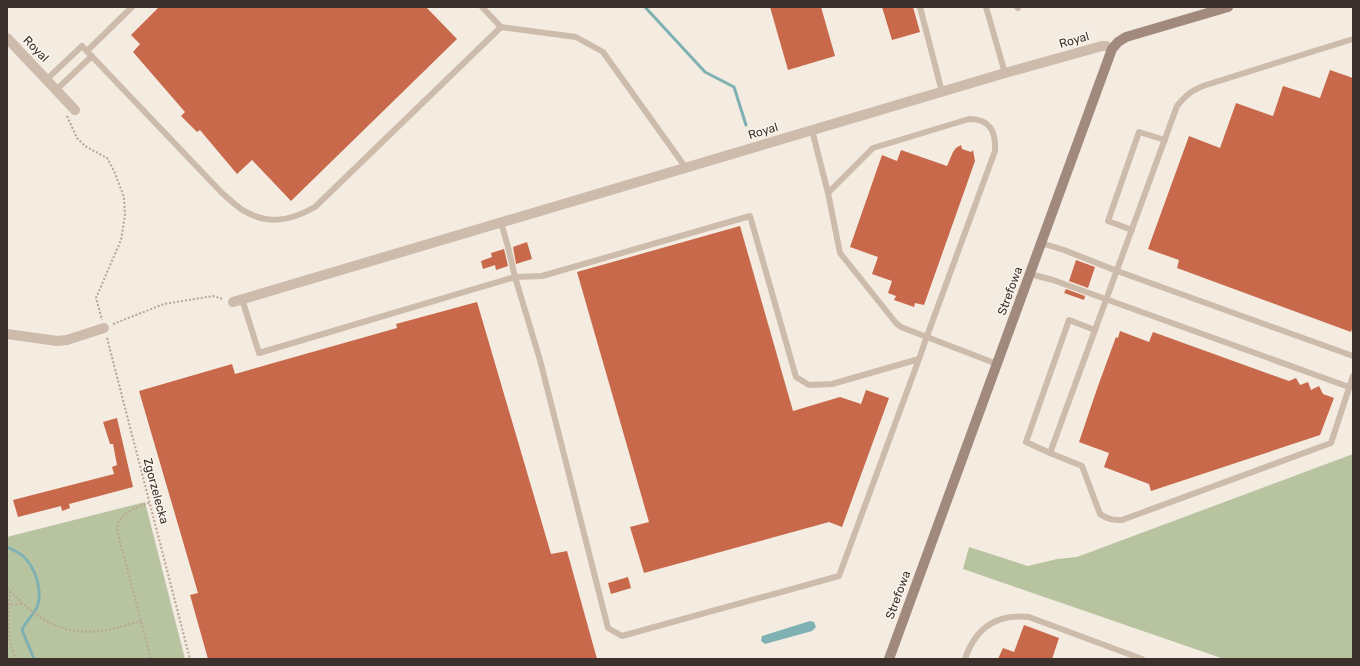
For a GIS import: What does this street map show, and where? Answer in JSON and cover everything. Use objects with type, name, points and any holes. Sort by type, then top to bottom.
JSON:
[{"type":"street","points":[[1112,49],[1118,42],[1126,37],[1228,7]]},
{"type":"street","name":"Royal","points":[[7,38],[75,110]]},
{"type":"street","name":"Royal","points":[[238,300],[1005,73],[1102,46],[1112,49]]},
{"type":"street","name":"Strefowa","points":[[889,659],[1112,49]]},
{"type":"street","points":[[7,334],[57,341],[67,340],[104,328]]},
{"type":"lane","points":[[132,7],[87,51],[222,193],[241,209],[261,218],[282,220],[300,215],[315,207],[501,27]]},
{"type":"lane","points":[[482,7],[501,27],[576,37],[603,52],[686,168]]},
{"type":"lane","points":[[920,7],[942,92]]},
{"type":"lane","points":[[986,7],[1005,73]]},
{"type":"lane","points":[[1050,453],[1177,106],[1185,95],[1193,90],[1353,39]]},
{"type":"lane","name":"Royal","points":[[46,79],[82,46],[87,51]]},
{"type":"lane","points":[[60,94],[92,56]]},
{"type":"lane","points":[[501,222],[515,277],[540,360],[608,628],[622,636],[839,576],[995,151],[995,141],[991,129],[985,122],[976,119],[969,119],[872,148],[828,193]]},
{"type":"lane","points":[[812,130],[828,193],[840,254],[896,323],[901,327],[997,364]]},
{"type":"lane","points":[[1132,230],[1108,221],[1139,132],[1165,140]]},
{"type":"lane","points":[[238,300],[260,353],[515,277],[542,276],[750,216],[796,377],[809,385],[832,384],[919,359]]},
{"type":"lane","points":[[1041,244],[1064,250],[1117,271],[1353,356]]},
{"type":"lane","points":[[1030,274],[1053,280],[1349,387]]},
{"type":"lane","points":[[1096,330],[1069,320],[1026,442],[1082,466],[1100,514],[1113,520],[1122,520],[1331,443],[1353,376]]},
{"type":"lane","points":[[965,659],[968,648],[982,630],[993,622],[1016,615],[1029,617],[1142,659]]},
{"type":"path","name":"Zgorzelecka","points":[[60,94],[68,120],[77,138],[86,146],[107,158],[114,171],[124,197],[125,215],[121,240],[96,298],[190,659]]},
{"type":"path","points":[[104,328],[164,304],[213,296],[238,300]]},
{"type":"path","points":[[150,503],[127,512],[117,526],[118,536],[151,659]]},
{"type":"path","points":[[7,588],[22,604],[38,616],[59,628],[83,632],[104,630],[141,621]]},
{"type":"path","points":[[10,591],[8,605],[8,631],[16,659]]},
{"type":"path","points":[[8,605],[22,604]]},
{"type":"green space","points":[[1353,454],[1353,659],[1224,659],[963,569],[969,547],[1028,566],[1057,559],[1077,557]]},
{"type":"green space","points":[[145,502],[185,659],[7,659],[7,537]]},
{"type":"water","points":[[810,621],[814,622],[816,627],[812,631],[765,644],[761,641],[762,636]]},
{"type":"building","points":[[159,7],[426,7],[457,39],[291,201],[252,160],[237,174],[200,130],[197,132],[181,116],[185,112],[133,52],[140,44],[131,35]]},
{"type":"building","points":[[770,7],[821,7],[835,56],[788,70]]},
{"type":"building","points":[[882,7],[913,7],[920,32],[892,40]]},
{"type":"building","points":[[1330,70],[1353,78],[1353,326],[1351,332],[1177,268],[1179,260],[1148,249],[1189,136],[1220,148],[1236,103],[1273,116],[1283,86],[1320,98]]},
{"type":"building","points":[[961,145],[962,149],[971,152],[973,150],[975,161],[924,305],[915,303],[914,307],[894,300],[896,296],[888,293],[892,281],[872,274],[878,257],[850,247],[882,155],[897,161],[901,150],[947,166],[953,152]]},
{"type":"building","points":[[740,226],[793,411],[840,397],[861,404],[866,390],[889,398],[842,527],[829,522],[644,573],[630,527],[649,522],[577,272]]},
{"type":"building","points":[[527,242],[532,259],[516,264],[513,247]]},
{"type":"building","points":[[504,249],[508,266],[496,270],[495,265],[483,269],[481,261],[492,257],[491,253]]},
{"type":"building","points":[[1076,260],[1095,267],[1088,288],[1069,281]]},
{"type":"building","points":[[1066,289],[1085,296],[1084,300],[1064,293]]},
{"type":"building","points":[[477,302],[551,554],[567,551],[597,659],[208,659],[190,595],[198,593],[139,391],[232,364],[235,374],[397,328],[396,324]]},
{"type":"building","points":[[1120,331],[1149,342],[1153,332],[1289,381],[1296,378],[1300,385],[1308,382],[1311,390],[1319,386],[1323,394],[1334,398],[1320,435],[1151,491],[1149,484],[1104,467],[1109,453],[1079,442],[1116,337],[1118,338]]},
{"type":"building","points":[[117,418],[133,487],[69,504],[70,508],[62,511],[61,506],[18,517],[13,500],[114,474],[112,467],[117,465],[113,444],[110,444],[103,422]]},
{"type":"building","points":[[628,577],[631,588],[611,594],[608,583]]},
{"type":"building","points":[[1024,625],[1059,638],[1052,659],[998,659],[1003,648],[1014,652]]},
{"type":"waterway","points":[[645,7],[705,72],[734,87],[746,125]]},
{"type":"waterway","points":[[7,547],[23,556],[28,561],[35,573],[39,587],[39,601],[37,607],[22,630],[34,659]]}]
